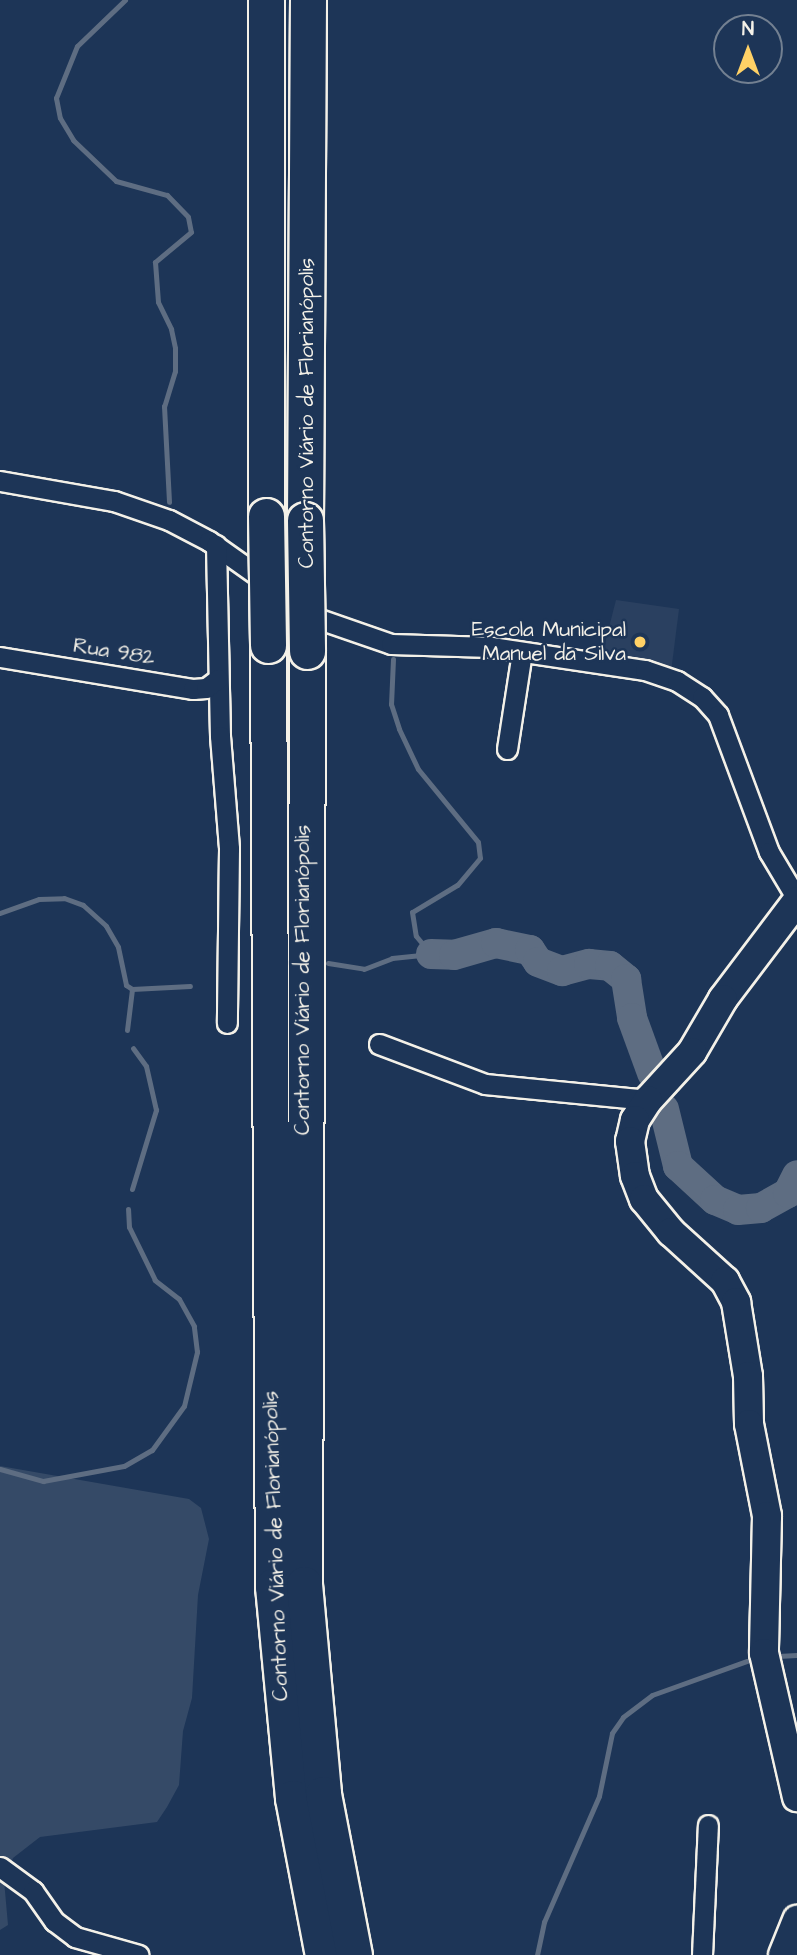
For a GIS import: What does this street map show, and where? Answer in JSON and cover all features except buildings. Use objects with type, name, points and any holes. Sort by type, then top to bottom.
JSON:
[{"type":"highway","name":"Contorno Viário de Florianópolis","points":[[267,0],[266,516],[273,1586],[291,1784],[323,1955]]},
{"type":"highway","name":"Contorno Viário de Florianópolis","points":[[308,0],[304,520],[307,651],[304,1584],[318,1753],[354,1955]]},
{"type":"street","points":[[0,481],[114,501],[169,520],[216,545],[318,619],[361,635],[422,649],[491,647],[645,670],[677,681],[702,697],[729,739],[769,852],[797,900],[723,999],[692,1052],[648,1100],[635,1120],[630,1141],[635,1176],[644,1199],[671,1232],[725,1281],[742,1323],[749,1424],[767,1516],[764,1653],[797,1797]]},
{"type":"street","points":[[216,545],[218,679],[229,849],[226,1023]]},
{"type":"street","points":[[506,749],[522,652]]},
{"type":"street","name":"Rua 982","points":[[0,657],[193,689],[206,688],[218,679]]},
{"type":"street","points":[[379,1044],[485,1084],[648,1100]]},
{"type":"street","points":[[702,1955],[708,1825]]},
{"type":"street","points":[[0,1867],[33,1891],[54,1921],[75,1937],[139,1955]]},
{"type":"street","points":[[783,1955],[797,1920]]},
{"type":"shaded area","name":"Escola Municipal Manuel da Silva","points":[[616,600],[679,609],[671,672],[602,655]]},
{"type":"shaded area","points":[[0,1466],[189,1499],[201,1508],[209,1539],[198,1595],[192,1698],[183,1731],[179,1785],[157,1822],[40,1837],[13,1858],[4,1880],[8,1925],[0,1930]]},
{"type":"waterway","points":[[125,0],[77,46],[56,98],[60,118],[73,140],[116,181],[167,195],[188,217],[191,232],[155,262],[158,302],[171,329],[175,348],[175,371],[164,406],[169,502]]},
{"type":"waterway","points":[[393,659],[391,704],[399,729],[418,769],[478,842],[480,858],[457,885],[412,912],[416,936],[431,954]]},
{"type":"waterway","points":[[0,913],[39,899],[64,898],[83,905],[106,926],[118,947],[126,985],[132,989],[190,986]]},
{"type":"waterway","points":[[431,954],[454,955],[496,943],[530,950],[538,962],[562,971],[589,964],[610,966],[626,979],[632,1018],[652,1073]]},
{"type":"waterway","points":[[328,963],[364,969],[392,958],[431,954]]},
{"type":"waterway","points":[[127,1030],[132,989]]},
{"type":"waterway","points":[[132,1189],[156,1110],[146,1066],[133,1048]]},
{"type":"waterway","points":[[664,1109],[678,1166],[715,1200],[738,1210],[761,1208],[788,1193],[797,1175]]},
{"type":"waterway","points":[[0,1469],[43,1481],[124,1466],[152,1450],[184,1406],[197,1352],[194,1326],[179,1299],[155,1280],[129,1227],[128,1209]]},
{"type":"waterway","points":[[778,1656],[797,1655]]},
{"type":"waterway","points":[[537,1955],[544,1922],[599,1796],[612,1733],[623,1717],[652,1695],[747,1661]]},
{"type":"place","name":"Escola Municipal Manuel da Silva","points":[[640,642]]}]
